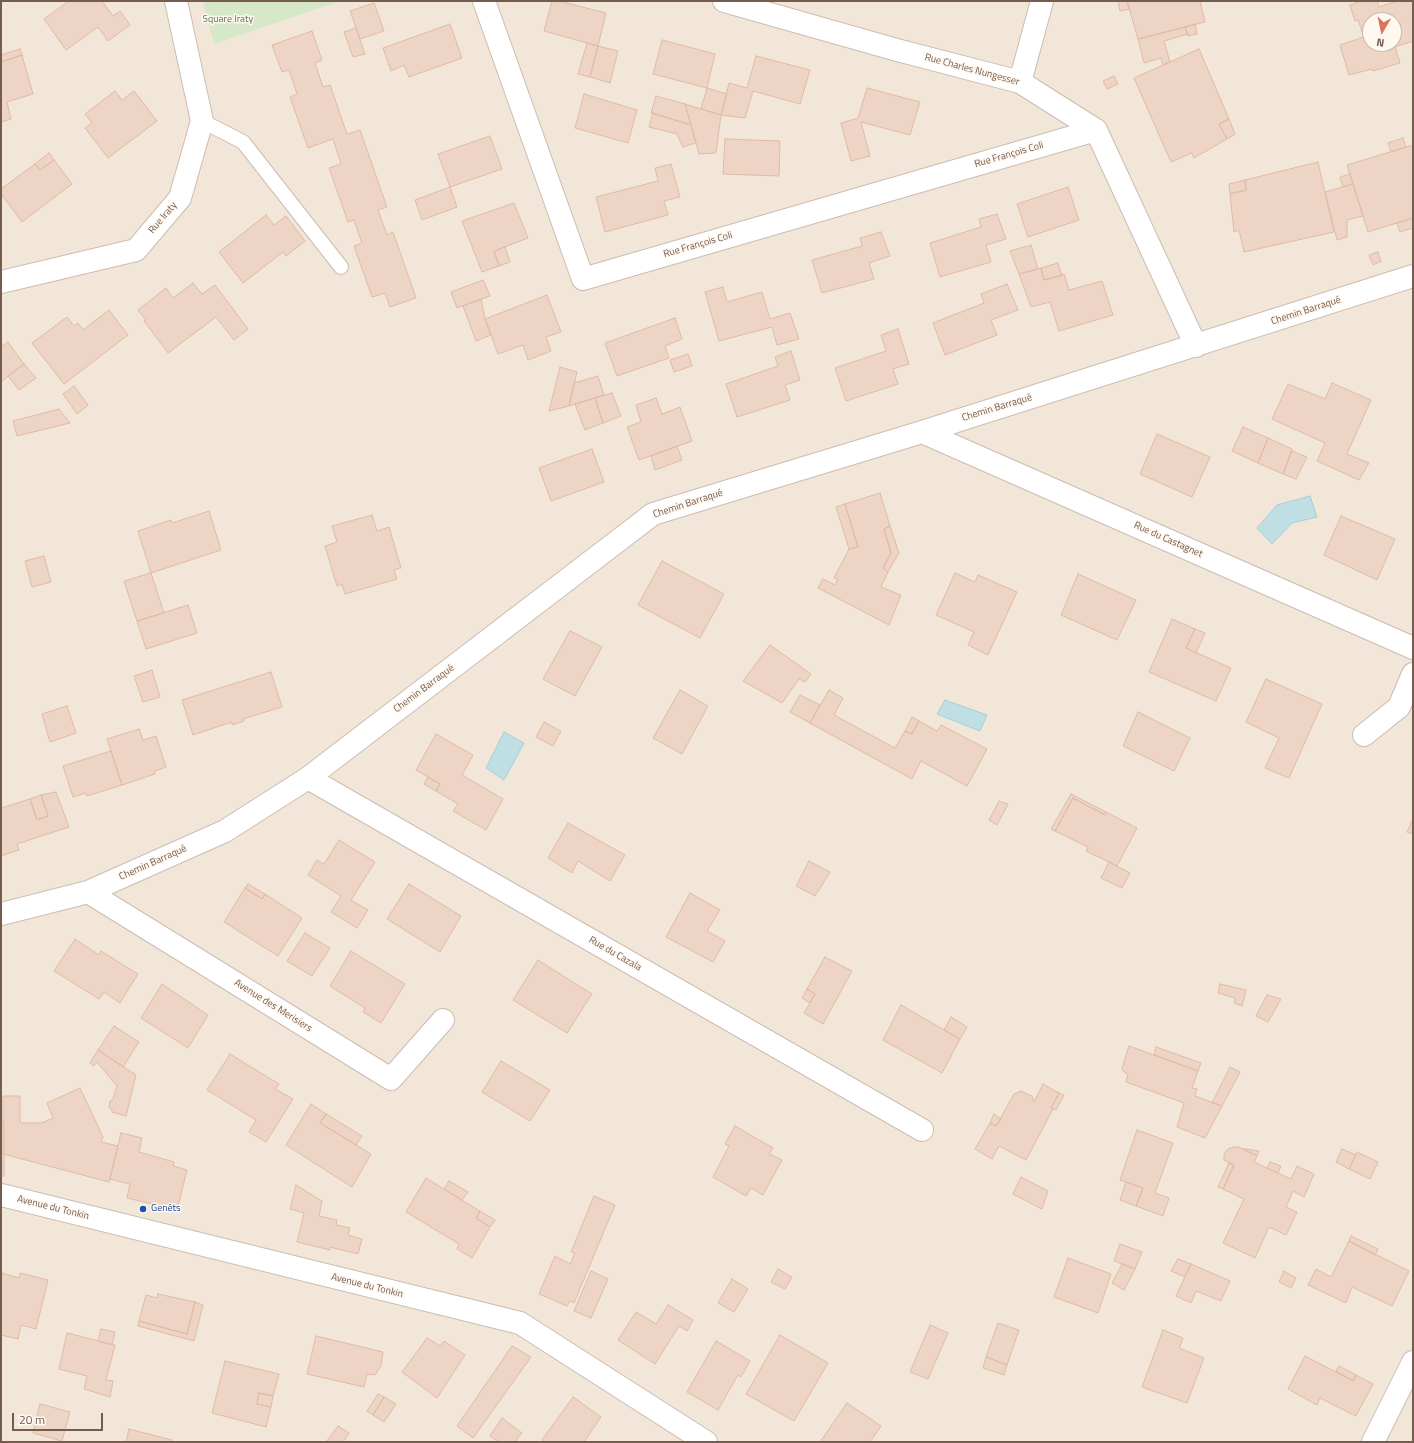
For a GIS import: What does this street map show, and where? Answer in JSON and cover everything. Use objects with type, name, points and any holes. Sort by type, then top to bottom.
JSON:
[{"type":"street","name":"Rue Iraty","points":[[1,282],[136,250],[180,198],[202,121],[176,1]]},
{"type":"street","name":"Rue François Coli","points":[[484,1],[583,279],[1096,130]]},
{"type":"street","name":"Rue Charles Nungesser","points":[[724,1],[748,4],[897,50],[1020,82],[1096,130]]},
{"type":"street","points":[[1020,82],[1042,1]]},
{"type":"street","points":[[1096,130],[1196,346]]},
{"type":"street","name":"Chemin Barraqué","points":[[1,914],[88,892],[225,831],[308,778],[653,514],[922,432],[1413,276]]},
{"type":"street","name":"Rue du Castagnet","points":[[922,432],[1413,648]]},
{"type":"street","points":[[1364,735],[1399,707],[1413,674]]},
{"type":"street","name":"Rue du Cazala","points":[[308,778],[922,1130]]},
{"type":"street","name":"Avenue des Merisiers","points":[[88,892],[391,1079],[443,1020]]},
{"type":"street","name":"Avenue du Tonkin","points":[[1,1195],[520,1323],[706,1442]]},
{"type":"street","points":[[1373,1442],[1413,1362]]},
{"type":"lane","points":[[202,121],[243,142],[341,267]]},
{"type":"shaded area","points":[[1,1],[1413,1],[1413,1442],[1,1442]]},
{"type":"green space","name":"Square Iraty","points":[[203,1],[340,1],[214,44]]},
{"type":"water","points":[[1310,496],[1317,517],[1292,523],[1272,544],[1257,528],[1277,505]]},
{"type":"water","points":[[945,700],[987,715],[980,731],[937,714]]},
{"type":"water","points":[[504,732],[524,743],[504,780],[486,768]]},
{"type":"building","points":[[69,1],[102,1],[113,16],[120,11],[130,25],[108,41],[98,27],[66,50],[44,19]]},
{"type":"building","points":[[552,1],[559,1],[606,13],[598,46],[544,31]]},
{"type":"building","points":[[1118,1],[1127,1],[1129,9],[1120,11]]},
{"type":"building","points":[[1127,1],[1200,1],[1205,22],[1138,39]]},
{"type":"building","points":[[1361,1],[1377,1],[1379,7],[1397,1],[1413,1],[1413,41],[1402,45],[1402,12],[1362,12],[1362,31],[1358,20],[1355,21],[1350,5]]},
{"type":"building","points":[[374,3],[384,31],[360,39],[350,11]]},
{"type":"building","points":[[450,24],[462,58],[409,77],[404,65],[391,71],[383,48]]},
{"type":"building","points":[[1195,24],[1197,34],[1188,36],[1185,27]]},
{"type":"building","points":[[1185,27],[1188,34],[1164,41],[1170,62],[1163,65],[1161,58],[1144,63],[1138,39]]},
{"type":"building","points":[[356,28],[365,54],[353,57],[344,32]]},
{"type":"building","points":[[312,31],[322,60],[315,63],[323,87],[330,85],[347,134],[360,130],[387,207],[378,210],[387,235],[393,232],[416,298],[390,307],[385,293],[372,297],[354,246],[362,243],[354,220],[348,222],[329,168],[341,164],[333,139],[308,148],[290,97],[297,94],[289,70],[282,72],[272,45]]},
{"type":"building","points":[[1362,38],[1362,52],[1397,52],[1400,63],[1373,71],[1372,69],[1349,75],[1340,45]]},
{"type":"building","points":[[662,40],[715,54],[707,88],[653,74]]},
{"type":"building","points":[[587,43],[598,46],[590,77],[578,74]]},
{"type":"building","points":[[598,46],[618,51],[610,83],[590,77]]},
{"type":"building","points":[[20,49],[22,55],[1,62],[1,55]]},
{"type":"building","points":[[1199,49],[1229,119],[1219,124],[1227,139],[1194,158],[1192,153],[1171,162],[1134,78]]},
{"type":"building","points":[[22,55],[33,94],[7,102],[11,119],[1,122],[1,62]]},
{"type":"building","points":[[756,56],[810,70],[800,104],[753,91],[745,118],[721,115],[729,83],[747,88]]},
{"type":"building","points":[[1114,76],[1118,84],[1107,89],[1103,81]]},
{"type":"building","points":[[707,88],[727,94],[721,115],[701,109]]},
{"type":"building","points":[[867,88],[920,102],[910,135],[861,122],[870,156],[851,161],[841,123],[858,118]]},
{"type":"building","points":[[115,91],[122,100],[134,91],[157,121],[108,158],[85,128],[92,123],[85,114]]},
{"type":"building","points":[[584,94],[637,110],[628,143],[575,128]]},
{"type":"building","points":[[656,96],[685,104],[691,125],[651,113]]},
{"type":"building","points":[[685,104],[721,115],[716,153],[699,154]]},
{"type":"building","points":[[653,113],[691,125],[696,143],[683,147],[677,134],[649,127]]},
{"type":"building","points":[[1229,119],[1235,134],[1227,139],[1219,124]]},
{"type":"building","points":[[490,136],[502,169],[450,187],[438,154]]},
{"type":"building","points":[[1403,138],[1406,147],[1391,152],[1388,143]]},
{"type":"building","points":[[725,139],[780,141],[779,176],[723,174]]},
{"type":"building","points":[[1413,145],[1413,218],[1368,232],[1347,165]]},
{"type":"building","points":[[49,153],[54,160],[40,170],[35,164]]},
{"type":"building","points":[[54,160],[72,184],[22,222],[1,194],[1,189],[35,164],[40,170]]},
{"type":"building","points":[[1318,162],[1334,232],[1244,252],[1239,230],[1234,232],[1230,194],[1246,190],[1245,180]]},
{"type":"building","points":[[671,164],[680,197],[664,201],[668,215],[605,232],[596,197],[658,181],[655,168]]},
{"type":"building","points":[[1350,174],[1353,184],[1343,187],[1340,177]]},
{"type":"building","points":[[1245,180],[1246,190],[1230,194],[1229,184]]},
{"type":"building","points":[[1353,184],[1363,216],[1347,220],[1347,237],[1337,240],[1325,192]]},
{"type":"building","points":[[450,187],[457,207],[422,220],[415,200]]},
{"type":"building","points":[[1068,187],[1079,220],[1028,237],[1017,204]]},
{"type":"building","points":[[514,203],[528,238],[494,251],[499,266],[482,272],[462,221]]},
{"type":"building","points":[[997,214],[1006,239],[986,245],[991,262],[940,277],[930,243],[981,227],[979,219]]},
{"type":"building","points":[[266,215],[274,225],[286,216],[305,241],[286,256],[283,252],[243,283],[219,252]]},
{"type":"building","points":[[1412,218],[1413,228],[1400,232],[1397,223]]},
{"type":"building","points":[[881,232],[890,256],[869,263],[874,279],[822,293],[812,260],[862,246],[860,238]]},
{"type":"building","points":[[1031,245],[1038,269],[1019,274],[1010,251]]},
{"type":"building","points":[[505,247],[510,262],[499,266],[494,251]]},
{"type":"building","points":[[1378,252],[1381,261],[1373,265],[1369,255]]},
{"type":"building","points":[[1058,263],[1062,276],[1044,280],[1041,268]]},
{"type":"building","points":[[1041,268],[1044,280],[1064,274],[1069,290],[1102,281],[1113,315],[1059,331],[1050,302],[1031,307],[1019,274]]},
{"type":"building","points":[[483,280],[490,296],[457,308],[451,292]]},
{"type":"building","points":[[193,283],[202,294],[215,285],[248,329],[234,340],[216,317],[168,353],[144,321],[146,320],[138,310],[166,288],[173,298]]},
{"type":"building","points":[[1007,284],[1018,310],[991,320],[997,335],[945,355],[933,323],[984,303],[981,294]]},
{"type":"building","points":[[723,287],[727,302],[762,292],[770,319],[790,313],[799,339],[777,345],[772,327],[719,341],[705,292]]},
{"type":"building","points":[[547,295],[561,332],[546,337],[551,351],[528,360],[523,345],[498,354],[485,319]]},
{"type":"building","points":[[481,299],[485,319],[491,335],[476,341],[463,306]]},
{"type":"building","points":[[109,310],[128,335],[64,384],[32,343],[67,317],[74,326],[78,323],[83,330]]},
{"type":"building","points":[[675,318],[682,339],[665,346],[669,358],[617,376],[605,343]]},
{"type":"building","points":[[898,329],[909,364],[893,369],[898,384],[846,401],[835,368],[886,351],[881,335]]},
{"type":"building","points":[[8,342],[24,364],[1,382],[1,347]]},
{"type":"building","points":[[791,351],[800,380],[785,385],[790,400],[737,417],[726,384],[778,366],[775,357]]},
{"type":"building","points":[[688,354],[692,366],[674,372],[670,360]]},
{"type":"building","points":[[24,364],[36,378],[19,390],[8,376]]},
{"type":"building","points":[[560,367],[577,372],[569,406],[549,411]]},
{"type":"building","points":[[598,376],[604,395],[569,406],[574,383]]},
{"type":"building","points":[[1332,383],[1371,400],[1347,454],[1369,463],[1359,480],[1317,461],[1325,443],[1272,419],[1288,384],[1325,399]]},
{"type":"building","points":[[74,386],[88,405],[77,414],[63,394]]},
{"type":"building","points":[[612,393],[621,416],[603,423],[595,398]]},
{"type":"building","points":[[595,398],[603,423],[585,430],[575,404]]},
{"type":"building","points":[[656,398],[662,414],[680,407],[692,441],[639,460],[627,427],[641,422],[636,405]]},
{"type":"building","points":[[59,409],[70,423],[17,436],[13,421]]},
{"type":"building","points":[[1243,427],[1268,438],[1258,463],[1232,451]]},
{"type":"building","points":[[1157,434],[1210,457],[1192,497],[1140,474]]},
{"type":"building","points":[[1268,438],[1292,449],[1283,474],[1258,463]]},
{"type":"building","points":[[677,446],[682,460],[655,470],[651,456]]},
{"type":"building","points":[[592,449],[604,482],[551,501],[539,468]]},
{"type":"building","points":[[1292,451],[1307,457],[1296,479],[1283,474]]},
{"type":"building","points":[[880,493],[890,526],[884,529],[891,553],[883,568],[888,572],[881,587],[901,595],[889,625],[818,588],[823,579],[835,585],[838,579],[834,578],[849,549],[858,547],[845,504]]},
{"type":"building","points":[[845,504],[858,547],[849,549],[836,507]]},
{"type":"building","points":[[209,511],[221,550],[151,573],[138,531],[171,520],[172,523]]},
{"type":"building","points":[[372,515],[377,531],[389,527],[401,568],[394,570],[397,579],[345,594],[342,584],[337,586],[325,546],[337,542],[332,526]]},
{"type":"building","points":[[1341,516],[1395,539],[1377,580],[1324,555]]},
{"type":"building","points":[[890,526],[899,553],[888,572],[883,568],[891,553],[884,529]]},
{"type":"building","points":[[44,556],[51,582],[32,587],[25,561]]},
{"type":"building","points":[[662,561],[724,594],[700,638],[638,605]]},
{"type":"building","points":[[151,573],[164,613],[137,621],[124,581]]},
{"type":"building","points":[[955,573],[975,582],[978,575],[1017,592],[988,655],[968,645],[974,632],[936,615]]},
{"type":"building","points":[[1078,574],[1136,600],[1117,640],[1061,615]]},
{"type":"building","points":[[188,605],[197,633],[146,649],[137,621]]},
{"type":"building","points":[[1172,619],[1195,629],[1186,648],[1231,668],[1216,701],[1149,672]]},
{"type":"building","points":[[1195,629],[1205,633],[1196,653],[1186,648]]},
{"type":"building","points":[[570,631],[602,647],[575,696],[543,679]]},
{"type":"building","points":[[770,645],[811,674],[805,682],[799,679],[782,703],[743,681]]},
{"type":"building","points":[[152,670],[160,697],[143,702],[134,676]]},
{"type":"building","points":[[271,672],[282,707],[243,719],[244,721],[232,725],[232,722],[193,735],[182,700]]},
{"type":"building","points":[[1266,679],[1322,704],[1289,778],[1265,768],[1279,738],[1246,722]]},
{"type":"building","points":[[680,690],[708,706],[682,754],[653,738]]},
{"type":"building","points":[[829,690],[843,698],[834,715],[895,748],[905,731],[912,734],[919,721],[937,731],[941,725],[987,749],[967,786],[921,761],[912,779],[810,723]]},
{"type":"building","points":[[800,695],[820,705],[810,723],[790,712]]},
{"type":"building","points":[[67,706],[76,733],[50,742],[42,714]]},
{"type":"building","points":[[1138,712],[1190,738],[1174,771],[1123,746]]},
{"type":"building","points":[[912,717],[919,721],[912,734],[905,731]]},
{"type":"building","points":[[544,722],[561,731],[553,746],[536,737]]},
{"type":"building","points":[[139,729],[143,740],[156,736],[166,767],[155,771],[155,774],[122,785],[107,739]]},
{"type":"building","points":[[436,734],[473,755],[462,775],[503,799],[486,830],[453,811],[458,804],[436,791],[440,784],[416,770]]},
{"type":"building","points":[[111,751],[122,785],[87,796],[86,793],[73,797],[63,766]]},
{"type":"building","points":[[428,777],[440,784],[436,791],[424,784]]},
{"type":"building","points":[[56,792],[69,827],[17,844],[19,850],[1,856],[1,808],[30,799],[37,820],[48,816],[41,795]]},
{"type":"building","points":[[1071,794],[1106,812],[1105,815],[1073,798],[1055,831],[1051,829]]},
{"type":"building","points":[[41,795],[48,816],[37,820],[30,799]]},
{"type":"building","points":[[1073,798],[1105,815],[1106,812],[1137,828],[1117,866],[1086,851],[1088,847],[1055,831]]},
{"type":"building","points":[[999,801],[1008,804],[997,825],[989,820]]},
{"type":"building","points":[[1413,819],[1413,834],[1407,832]]},
{"type":"building","points":[[568,823],[625,855],[610,881],[578,861],[572,873],[548,858]]},
{"type":"building","points":[[339,840],[375,862],[351,900],[368,910],[357,928],[331,912],[341,896],[308,875],[317,860],[324,864]]},
{"type":"building","points":[[809,861],[830,872],[815,896],[796,886]]},
{"type":"building","points":[[1109,862],[1130,873],[1122,888],[1101,878]]},
{"type":"building","points":[[248,884],[265,894],[262,899],[245,888]]},
{"type":"building","points":[[409,884],[461,916],[440,952],[387,919]]},
{"type":"building","points":[[245,888],[262,899],[265,894],[302,918],[278,956],[224,922]]},
{"type":"building","points":[[690,893],[720,910],[707,931],[725,941],[713,962],[666,937]]},
{"type":"building","points":[[305,933],[330,948],[312,976],[287,961]]},
{"type":"building","points":[[75,939],[99,955],[101,951],[138,974],[120,1003],[104,992],[99,999],[54,971]]},
{"type":"building","points":[[351,951],[405,984],[381,1023],[363,1012],[365,1008],[330,986]]},
{"type":"building","points":[[825,957],[852,971],[823,1024],[804,1013],[815,994],[807,989]]},
{"type":"building","points":[[538,960],[592,994],[567,1033],[513,1000]]},
{"type":"building","points":[[162,984],[208,1015],[188,1048],[141,1018]]},
{"type":"building","points":[[1220,984],[1246,990],[1242,1006],[1234,1003],[1235,998],[1218,993]]},
{"type":"building","points":[[807,989],[815,994],[810,1003],[802,998]]},
{"type":"building","points":[[1267,995],[1281,999],[1268,1022],[1256,1016]]},
{"type":"building","points":[[901,1005],[960,1039],[942,1073],[883,1040]]},
{"type":"building","points":[[951,1017],[967,1027],[960,1039],[944,1030]]},
{"type":"building","points":[[114,1026],[139,1042],[123,1067],[98,1050]]},
{"type":"building","points":[[1129,1046],[1198,1071],[1192,1088],[1197,1089],[1195,1096],[1222,1106],[1205,1138],[1177,1127],[1184,1103],[1126,1082],[1128,1074],[1124,1072],[1122,1068]]},
{"type":"building","points":[[1156,1047],[1201,1063],[1198,1071],[1154,1055]]},
{"type":"building","points":[[98,1050],[136,1075],[126,1116],[112,1112],[109,1107],[110,1101],[113,1099],[117,1086],[97,1062],[94,1066],[90,1063]]},
{"type":"building","points":[[230,1054],[279,1084],[275,1089],[293,1099],[266,1142],[249,1132],[256,1120],[207,1090]]},
{"type":"building","points":[[501,1061],[550,1090],[530,1121],[482,1092]]},
{"type":"building","points":[[1230,1067],[1240,1072],[1222,1106],[1212,1103]]},
{"type":"building","points":[[1043,1084],[1059,1093],[1051,1108],[1053,1109],[1026,1160],[999,1146],[992,1159],[975,1149],[990,1123],[996,1126],[1014,1094],[1021,1091],[1032,1096],[1034,1102]]},
{"type":"building","points":[[80,1088],[103,1137],[101,1142],[118,1146],[109,1182],[3,1154],[3,1096],[20,1096],[20,1123],[42,1123],[53,1118],[47,1103]]},
{"type":"building","points":[[1059,1093],[1064,1095],[1056,1110],[1051,1108]]},
{"type":"building","points":[[311,1104],[326,1114],[320,1123],[371,1154],[352,1187],[286,1145]]},
{"type":"building","points":[[326,1114],[362,1136],[356,1145],[320,1123]]},
{"type":"building","points":[[994,1114],[1001,1119],[996,1126],[990,1123]]},
{"type":"building","points":[[1,1122],[4,1122],[4,1176],[1,1176]]},
{"type":"building","points":[[735,1126],[773,1148],[769,1154],[782,1160],[763,1195],[751,1188],[746,1196],[713,1177],[729,1146],[725,1144]]},
{"type":"building","points":[[1137,1130],[1173,1143],[1155,1193],[1169,1198],[1163,1216],[1136,1206],[1143,1188],[1120,1180]]},
{"type":"building","points":[[121,1133],[142,1138],[139,1152],[174,1162],[173,1166],[187,1170],[177,1210],[127,1198],[130,1184],[110,1179]]},
{"type":"building","points":[[1239,1147],[1257,1156],[1254,1162],[1291,1179],[1297,1166],[1314,1174],[1304,1197],[1293,1191],[1286,1207],[1297,1212],[1286,1235],[1269,1227],[1255,1258],[1223,1243],[1244,1199],[1223,1189],[1234,1165],[1224,1160],[1224,1154],[1228,1149]]},
{"type":"building","points":[[1243,1149],[1247,1149],[1259,1151],[1257,1156]]},
{"type":"building","points":[[1342,1149],[1356,1155],[1349,1169],[1336,1162]]},
{"type":"building","points":[[1357,1152],[1378,1162],[1370,1179],[1349,1169]]},
{"type":"building","points":[[1270,1162],[1281,1166],[1278,1173],[1267,1168]]},
{"type":"building","points":[[1229,1163],[1234,1165],[1223,1189],[1218,1187]]},
{"type":"building","points":[[1021,1177],[1048,1191],[1042,1209],[1013,1194]]},
{"type":"building","points":[[426,1178],[480,1211],[476,1218],[490,1227],[472,1258],[457,1249],[459,1244],[406,1212]]},
{"type":"building","points":[[449,1181],[468,1192],[462,1200],[444,1189]]},
{"type":"building","points":[[1126,1182],[1143,1188],[1136,1206],[1120,1200]]},
{"type":"building","points":[[296,1185],[322,1201],[319,1216],[337,1220],[336,1225],[350,1228],[348,1235],[362,1239],[358,1254],[330,1247],[330,1250],[297,1242],[304,1213],[290,1209]]},
{"type":"building","points":[[594,1196],[615,1205],[574,1303],[570,1301],[567,1306],[539,1294],[555,1256],[570,1264],[575,1253],[571,1252]]},
{"type":"building","points":[[480,1211],[495,1220],[490,1227],[476,1218]]},
{"type":"building","points":[[1351,1236],[1378,1249],[1375,1255],[1349,1241]]},
{"type":"building","points":[[1349,1241],[1409,1271],[1392,1306],[1352,1287],[1346,1303],[1308,1285],[1316,1269],[1331,1277]]},
{"type":"building","points":[[1120,1244],[1142,1252],[1135,1269],[1114,1261]]},
{"type":"building","points":[[1068,1258],[1111,1274],[1098,1313],[1054,1297]]},
{"type":"building","points":[[1178,1259],[1191,1264],[1185,1277],[1171,1271]]},
{"type":"building","points":[[1122,1264],[1135,1269],[1124,1290],[1112,1283]]},
{"type":"building","points":[[1191,1264],[1230,1281],[1221,1301],[1196,1291],[1191,1303],[1176,1296]]},
{"type":"building","points":[[778,1269],[792,1277],[785,1289],[771,1282]]},
{"type":"building","points":[[591,1271],[608,1279],[591,1318],[574,1311]]},
{"type":"building","points":[[1284,1271],[1296,1278],[1291,1288],[1279,1282]]},
{"type":"building","points":[[2,1273],[19,1278],[20,1273],[48,1280],[36,1329],[21,1325],[18,1339],[1,1335]]},
{"type":"building","points":[[732,1279],[748,1289],[734,1312],[718,1303]]},
{"type":"building","points":[[158,1294],[195,1302],[187,1334],[139,1321],[146,1295],[157,1298]]},
{"type":"building","points":[[195,1302],[203,1305],[194,1341],[138,1326],[139,1321],[187,1334]]},
{"type":"building","points":[[668,1305],[693,1320],[687,1331],[679,1326],[655,1364],[618,1340],[636,1312],[656,1324]]},
{"type":"building","points":[[998,1323],[1019,1330],[1007,1365],[986,1357]]},
{"type":"building","points":[[930,1325],[948,1333],[928,1379],[910,1372]]},
{"type":"building","points":[[101,1329],[115,1332],[112,1345],[98,1341]]},
{"type":"building","points":[[1163,1330],[1183,1338],[1179,1348],[1204,1358],[1187,1403],[1142,1387]]},
{"type":"building","points":[[67,1333],[115,1345],[106,1380],[113,1381],[110,1397],[84,1389],[87,1376],[59,1369]]},
{"type":"building","points":[[780,1335],[828,1363],[794,1421],[746,1394]]},
{"type":"building","points":[[316,1336],[383,1352],[381,1366],[375,1375],[367,1374],[364,1387],[307,1374]]},
{"type":"building","points":[[427,1338],[440,1346],[444,1341],[465,1355],[437,1398],[402,1372]]},
{"type":"building","points":[[716,1341],[750,1361],[741,1377],[738,1375],[718,1410],[687,1392]]},
{"type":"building","points":[[512,1346],[531,1357],[473,1438],[457,1426]]},
{"type":"building","points":[[1305,1356],[1353,1381],[1356,1375],[1373,1384],[1356,1416],[1320,1398],[1317,1405],[1288,1389]]},
{"type":"building","points":[[986,1357],[1007,1365],[1004,1375],[983,1368]]},
{"type":"building","points":[[225,1361],[279,1374],[273,1396],[259,1393],[257,1404],[271,1407],[266,1427],[212,1413]]},
{"type":"building","points":[[1339,1366],[1356,1375],[1353,1381],[1336,1371]]},
{"type":"building","points":[[259,1393],[273,1396],[271,1407],[257,1404]]},
{"type":"building","points":[[378,1394],[384,1397],[373,1415],[367,1411]]},
{"type":"building","points":[[384,1397],[396,1404],[384,1422],[373,1415]]},
{"type":"building","points":[[573,1397],[601,1417],[584,1442],[545,1442],[542,1440]]},
{"type":"building","points":[[847,1403],[881,1426],[870,1442],[820,1442]]},
{"type":"building","points":[[40,1404],[70,1412],[62,1441],[33,1433]]},
{"type":"building","points":[[502,1418],[522,1433],[515,1442],[499,1442],[490,1436]]},
{"type":"building","points":[[338,1426],[349,1433],[343,1442],[326,1442]]},
{"type":"building","points":[[129,1429],[172,1440],[171,1442],[126,1442]]},
{"type":"place","name":"Genêts","points":[[143,1209]]}]
